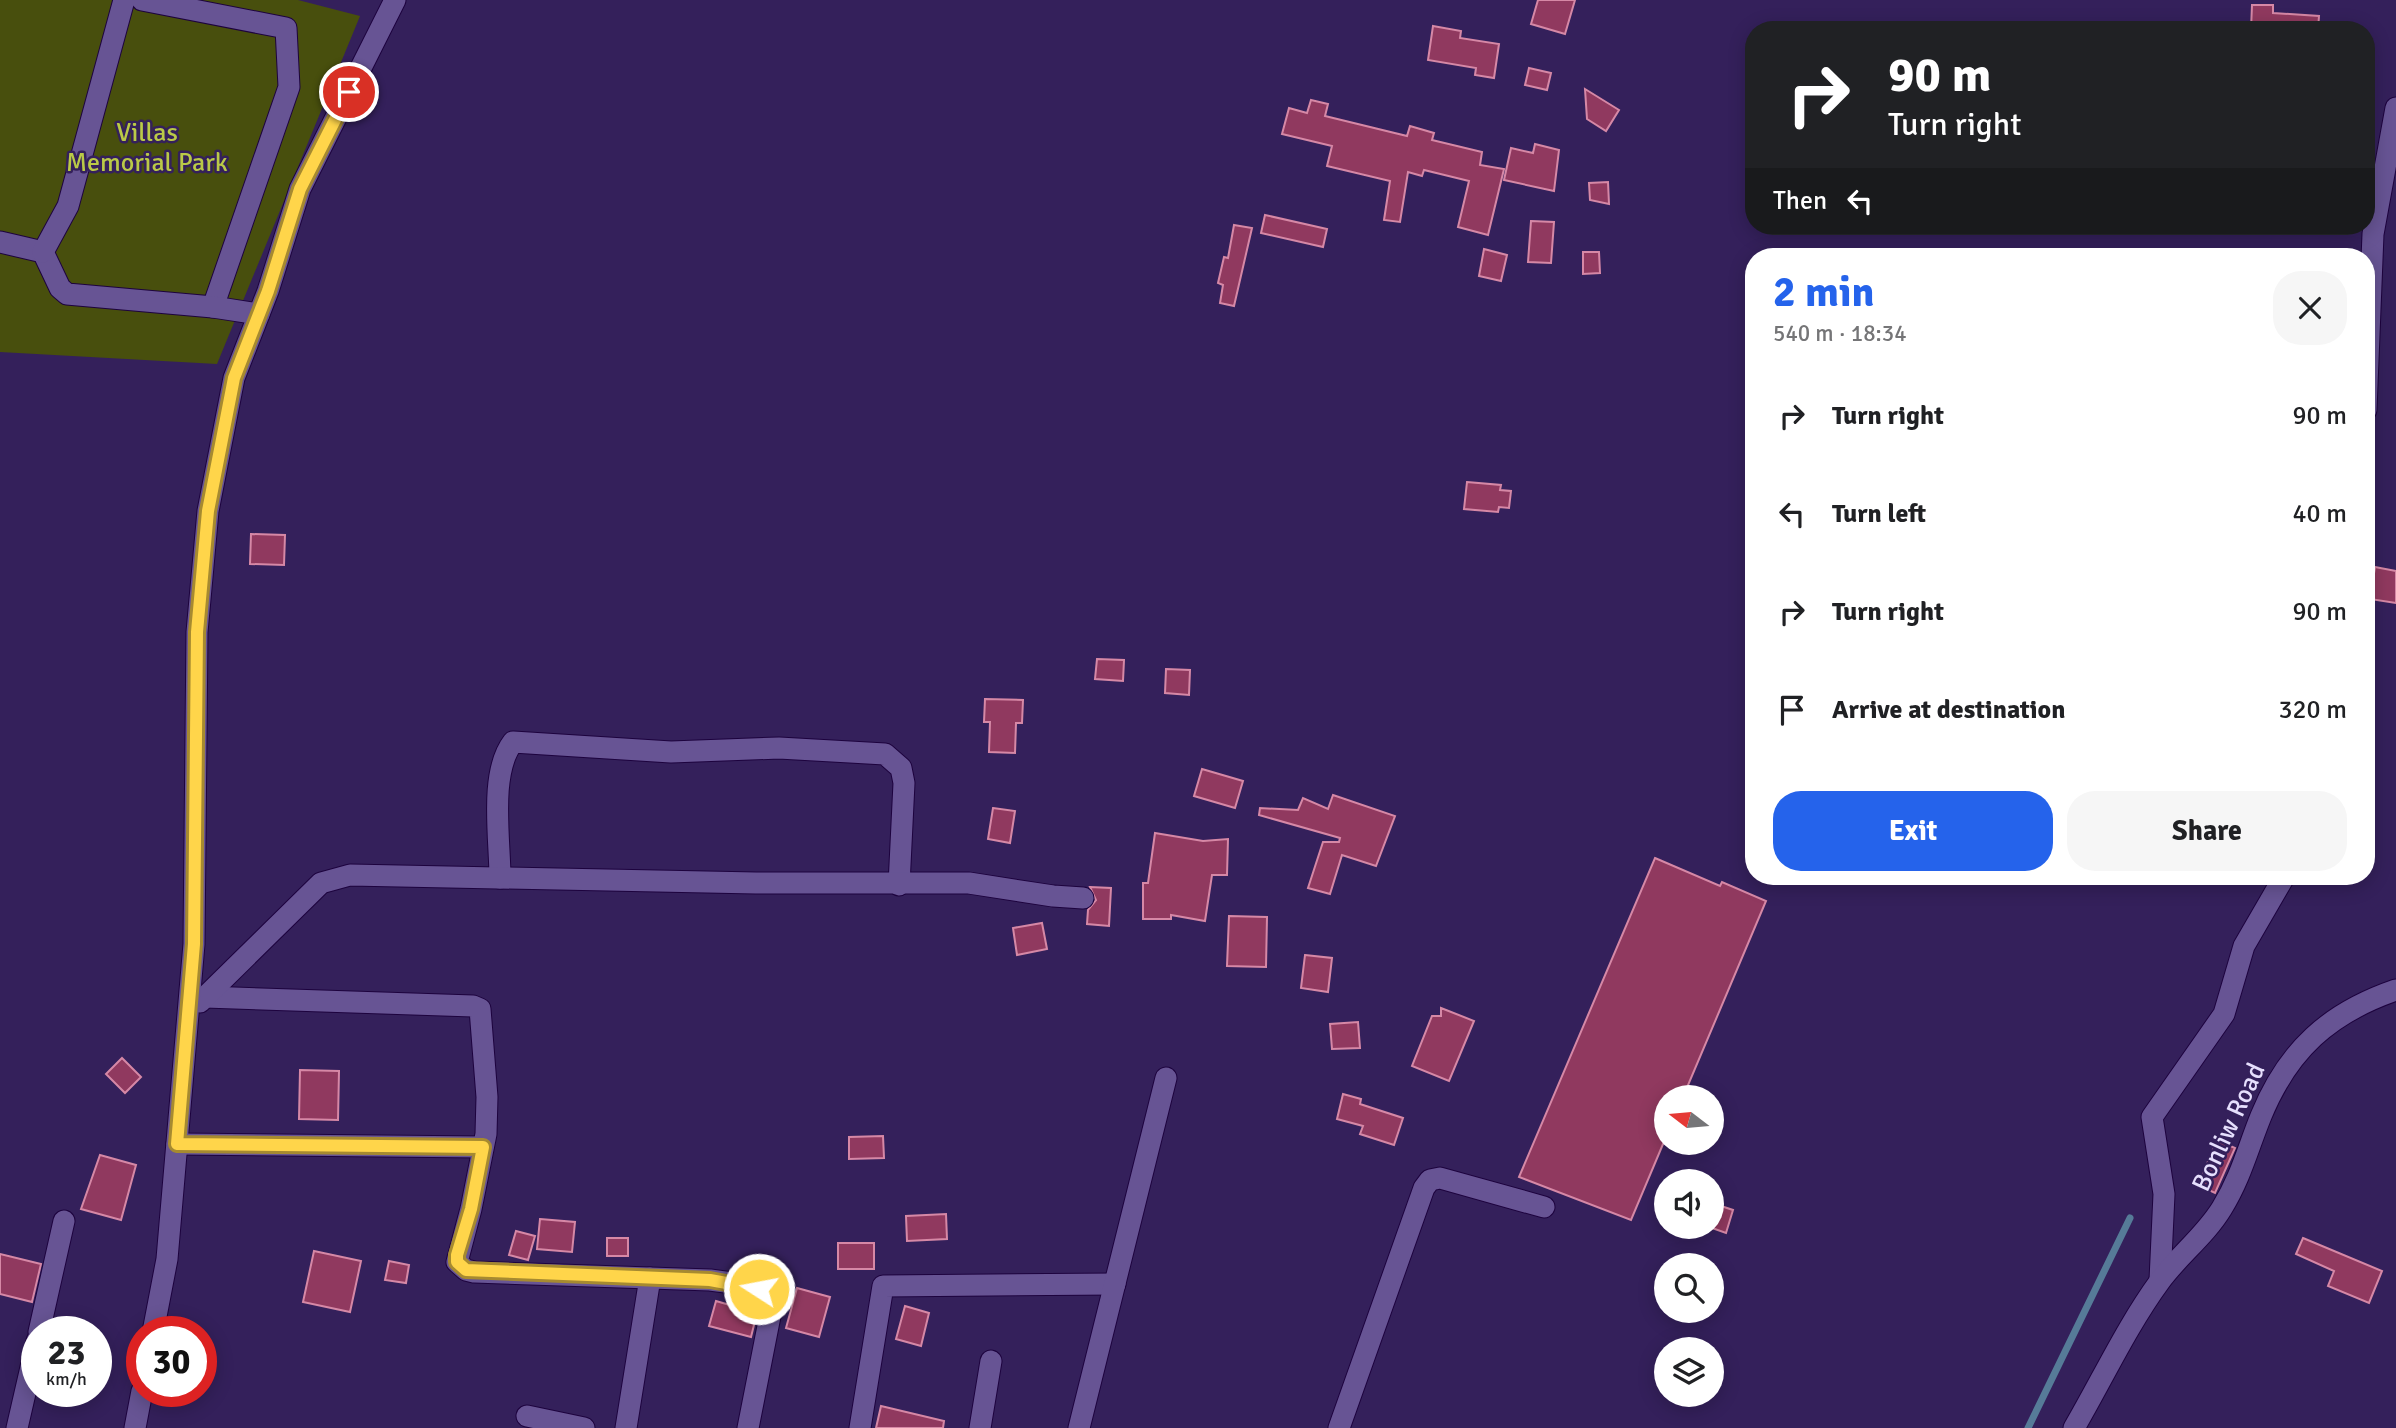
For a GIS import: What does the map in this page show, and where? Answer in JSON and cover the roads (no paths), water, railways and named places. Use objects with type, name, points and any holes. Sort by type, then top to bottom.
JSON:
[{"type":"street","points":[[43,252],[68,206],[124,0]]},
{"type":"street","points":[[142,0],[286,29],[289,87],[213,307]]},
{"type":"street","points":[[156,1316],[167,1259],[194,944],[197,632],[208,511],[234,378],[259,314],[300,189],[395,0]]},
{"type":"street","points":[[2375,223],[2396,108]]},
{"type":"street","points":[[0,242],[43,252]]},
{"type":"street","points":[[43,252],[60,288],[66,294],[213,307],[259,314]]},
{"type":"street","points":[[500,878],[498,779],[503,757],[513,742],[671,752],[779,748],[885,754],[901,768],[904,783],[899,885]]},
{"type":"street","points":[[188,1013],[321,883],[350,874],[899,885],[969,883],[1083,898]]},
{"type":"street","points":[[2160,1280],[2164,1194],[2152,1117],[2224,1014],[2244,946],[2279,885]]},
{"type":"street","name":"Bonliw Road","points":[[2074,1428],[2160,1280],[2194,1245],[2221,1209],[2245,1166],[2261,1116],[2285,1068],[2313,1035],[2348,1011],[2396,990]]},
{"type":"street","points":[[205,997],[473,1006],[480,1009],[487,1097],[483,1147],[457,1262],[474,1272],[650,1278],[748,1285],[768,1296],[771,1311],[748,1428]]},
{"type":"street","points":[[1079,1428],[1166,1078]]},
{"type":"street","points":[[177,1144],[483,1147]]},
{"type":"street","points":[[1339,1428],[1424,1188],[1430,1180],[1440,1178],[1544,1207]]},
{"type":"street","points":[[43,1316],[64,1221]]},
{"type":"street","points":[[626,1428],[650,1278]]},
{"type":"street","points":[[860,1428],[883,1286],[1115,1284]]},
{"type":"street","points":[[980,1428],[991,1361]]},
{"type":"street","points":[[17,1428],[22,1407]]},
{"type":"street","points":[[135,1428],[139,1407]]},
{"type":"street","points":[[527,1416],[584,1428]]},
{"type":"waterway","points":[[2028,1428],[2130,1218]]},
{"type":"park label","name":"Villas Memorial Park","points":[[147,147]]}]
